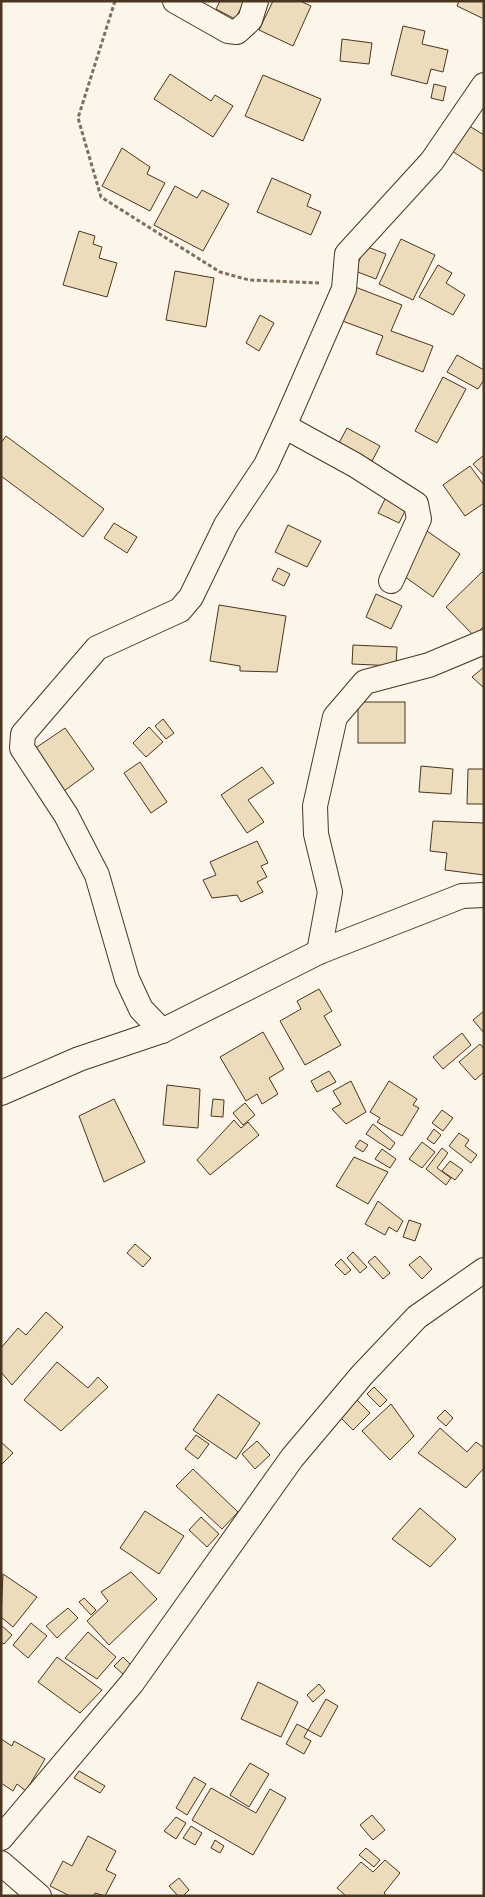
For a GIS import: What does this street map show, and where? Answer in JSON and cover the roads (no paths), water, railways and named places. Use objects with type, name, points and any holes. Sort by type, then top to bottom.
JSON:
[{"type":"street","points":[[175,1],[228,31],[237,32],[250,20],[256,1]]},
{"type":"street","points":[[162,1031],[141,1009],[127,979],[97,875],[66,815],[22,748],[23,734],[97,648],[180,610],[191,597],[226,525],[266,465],[284,426],[344,289],[347,254],[432,161],[484,85]]},
{"type":"street","points":[[284,426],[355,465],[416,504],[419,518],[391,581]]},
{"type":"street","points":[[319,952],[330,892],[316,834],[315,806],[335,717],[364,682],[429,665],[484,642]]},
{"type":"street","points":[[1,1093],[79,1059],[162,1031],[319,952],[462,896],[484,895]]},
{"type":"street","points":[[1,1838],[132,1683],[292,1458],[362,1375],[417,1317],[484,1270]]},
{"type":"street","points":[[1,1863],[39,1896]]}]
